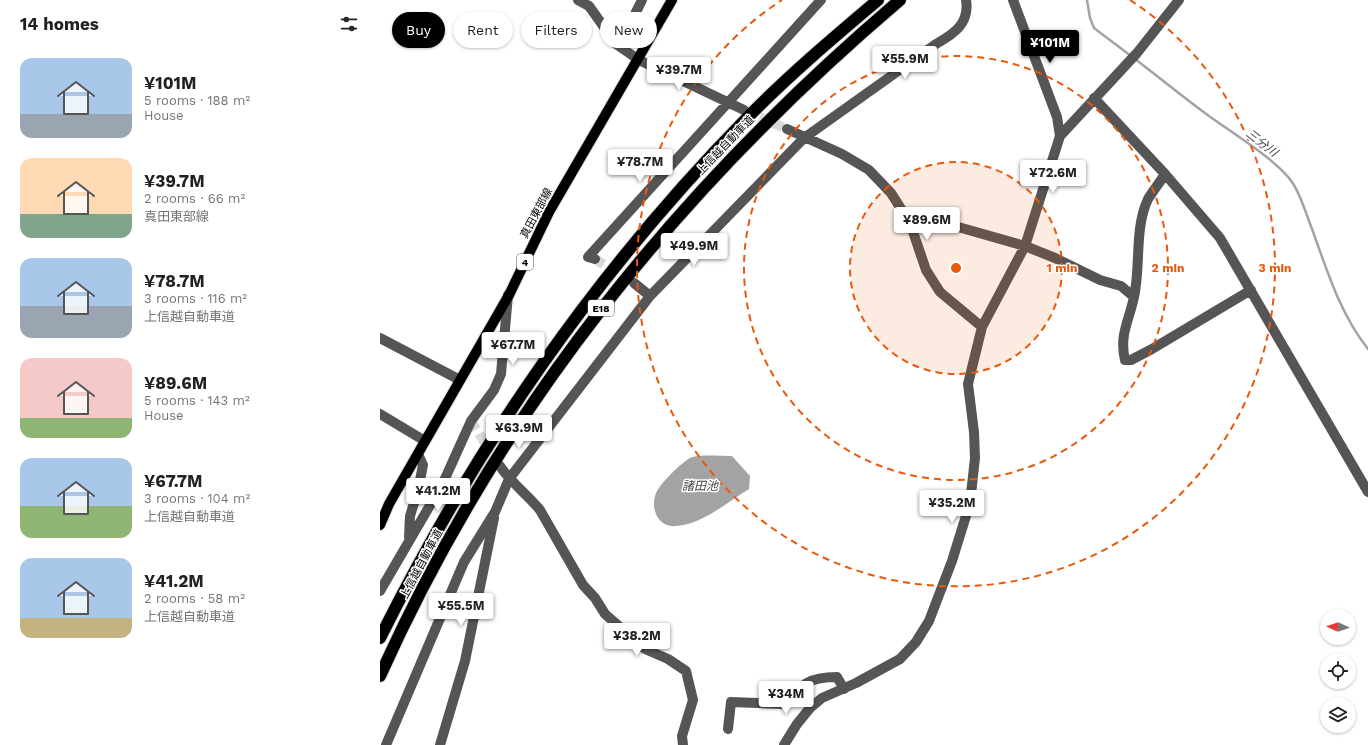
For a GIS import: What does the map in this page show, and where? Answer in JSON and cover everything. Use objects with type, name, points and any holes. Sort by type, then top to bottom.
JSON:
[{"type":"highway","name":"上信越自動車道","points":[[380,638],[434,533],[499,427],[538,368],[614,268],[656,216],[748,117],[794,73],[878,0]]},
{"type":"highway","name":"上信越自動車道","points":[[380,676],[419,594],[479,485],[516,426],[584,330],[667,227],[728,160],[806,84],[900,0]]},
{"type":"main road","name":"真田東部線","points":[[380,525],[389,504],[508,295],[549,212],[639,60],[672,0]]},
{"type":"street","points":[[578,0],[589,6],[600,21]]},
{"type":"street","points":[[636,12],[642,0]]},
{"type":"street","points":[[595,259],[588,257],[821,0]]},
{"type":"street","points":[[386,745],[464,562],[495,512],[509,479],[650,296],[804,138],[936,44],[953,35],[960,27],[967,9],[966,0]]},
{"type":"street","points":[[1013,0],[1057,117],[1060,136]]},
{"type":"street","points":[[784,745],[797,724],[810,708],[822,698],[886,668],[900,659],[916,642],[931,615],[957,547],[970,503],[975,458],[974,432],[968,384],[982,327],[1025,246],[1060,136],[1137,53],[1179,0]]},
{"type":"street","points":[[622,48],[639,60],[744,110]]},
{"type":"street","points":[[1094,98],[1166,174],[1220,238],[1368,492]]},
{"type":"street","points":[[787,129],[842,154],[869,170],[891,193],[910,224],[926,270],[940,292],[982,327]]},
{"type":"street","points":[[1166,174],[1148,200],[1143,219],[1134,296],[1123,334],[1122,346],[1125,360],[1131,360],[1152,349],[1251,290]]},
{"type":"street","points":[[910,224],[930,219],[1025,246],[1055,258],[1100,280],[1121,286],[1134,296]]},
{"type":"street","points":[[634,283],[650,296]]},
{"type":"street","points":[[380,591],[443,483],[471,421],[494,390],[501,374],[508,295]]},
{"type":"street","points":[[380,338],[460,380]]},
{"type":"street","points":[[380,414],[425,441]]},
{"type":"street","points":[[408,541],[410,516],[418,490],[423,465],[418,454]]},
{"type":"street","points":[[500,466],[509,479],[532,500],[540,510],[583,585],[595,598],[605,614],[645,649],[668,659],[686,671],[693,700],[682,736],[683,745]]},
{"type":"street","points":[[440,745],[465,661],[495,512]]},
{"type":"street","points":[[728,729],[731,702],[784,704],[802,685],[810,680],[820,677],[837,677],[844,689]]},
{"type":"water","name":"諸田池","points":[[732,456],[750,476],[749,489],[714,512],[696,521],[676,526],[669,526],[660,520],[654,509],[657,491],[667,478],[682,464],[694,457]]},
{"type":"waterway","name":"三分川","points":[[1087,0],[1090,18],[1094,28],[1131,56]]},
{"type":"waterway","name":"三分川","points":[[1135,59],[1200,109],[1254,147],[1276,165],[1292,182],[1301,199],[1335,291],[1350,321],[1368,349]]},
{"type":"tunnel","points":[[746,111],[787,129]]},
{"type":"tunnel","points":[[595,259],[632,282]]},
{"type":"tunnel","points":[[471,421],[500,466]]}]
